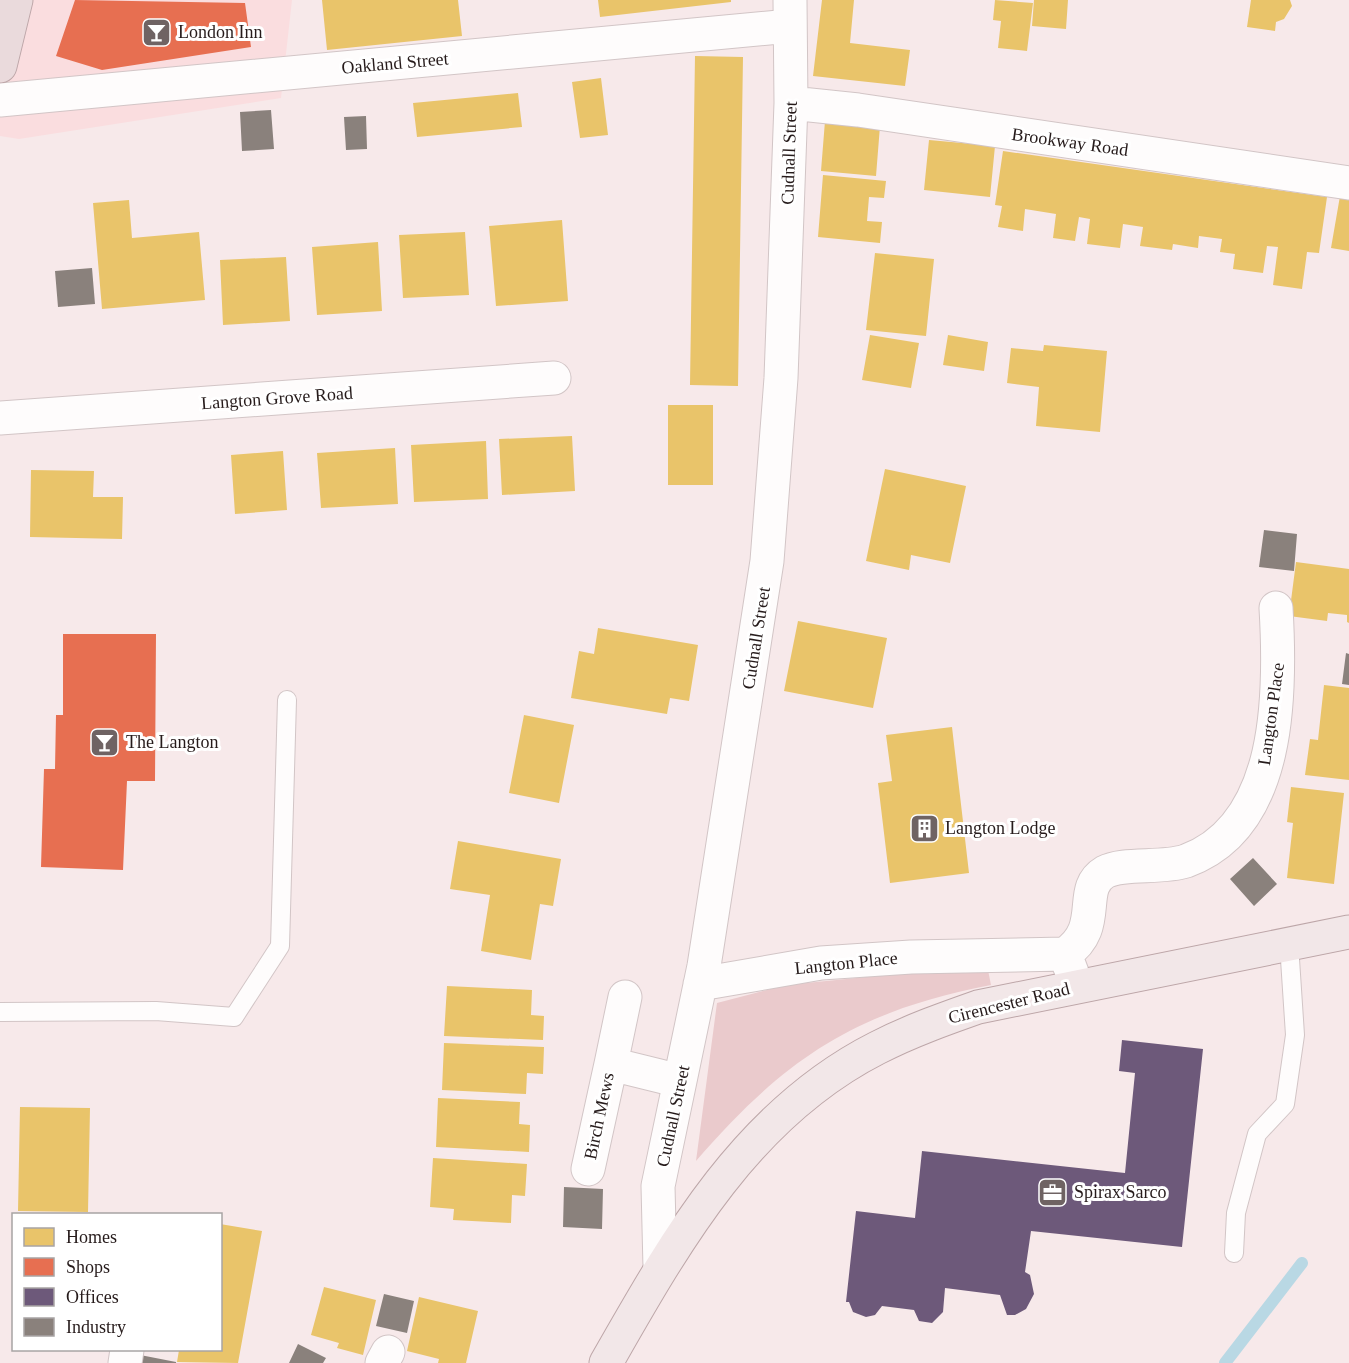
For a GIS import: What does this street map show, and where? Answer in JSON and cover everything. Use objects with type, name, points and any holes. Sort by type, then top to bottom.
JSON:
[{"type":"highway","points":[[0,66],[16,0]]},
{"type":"main road","name":"Cirencester Road","points":[[606,1363],[660,1268],[703,1202],[732,1165],[764,1130],[799,1099],[836,1072],[876,1048],[926,1025],[978,1007],[1349,932]]},
{"type":"street","name":"Oakland Street","points":[[0,100],[790,13]]},
{"type":"street","name":"Cudnall Street","points":[[660,1268],[658,1186],[700,984],[767,561],[781,378],[791,103],[790,13]]},
{"type":"street","name":"Brookway Road","points":[[791,103],[858,110],[1349,183]]},
{"type":"street","name":"Langton Grove Road","points":[[0,418],[554,378]]},
{"type":"street","name":"Langton Place","points":[[700,984],[821,963],[911,957],[1065,954],[1085,934],[1089,921],[1091,891],[1096,880],[1105,872],[1118,868],[1166,866],[1205,852],[1223,839],[1251,804],[1266,763],[1276,700],[1279,656],[1276,608]]},
{"type":"street","points":[[1065,954],[1077,986]]},
{"type":"street","name":"Birch Mews","points":[[588,1168],[625,997]]},
{"type":"street","name":"Birch Mews","points":[[611,1064],[680,1082]]},
{"type":"lane","points":[[1,1013],[156,1011],[234,1017],[280,946],[287,700]]},
{"type":"lane","points":[[1234,1253],[1236,1213],[1257,1134],[1285,1104],[1295,1035],[1289,944]]},
{"type":"shaded area","points":[[0,0],[292,0],[281,98],[19,139],[0,136]]},
{"type":"shaded area","points":[[987,965],[991,985],[900,1009],[826,1044],[793,1067],[761,1094],[696,1161],[717,1003],[786,985]]},
{"type":"building: Homes","points":[[322,0],[458,0],[462,36],[327,50]]},
{"type":"building: Homes","points":[[598,0],[731,0],[731,2],[600,17]]},
{"type":"building: Homes","points":[[822,0],[854,0],[850,43],[910,50],[905,86],[813,76]]},
{"type":"building: Homes","points":[[995,0],[1033,3],[1027,51],[998,48],[1001,21],[993,20]]},
{"type":"building: Homes","points":[[1034,0],[1068,0],[1066,29],[1032,26]]},
{"type":"building: Homes","points":[[1251,0],[1290,0],[1292,6],[1284,19],[1276,22],[1275,31],[1247,27]]},
{"type":"building: Homes","points":[[695,56],[743,57],[738,386],[690,385]]},
{"type":"building: Homes","points":[[601,78],[608,135],[580,138],[572,82]]},
{"type":"building: Homes","points":[[518,93],[522,127],[417,137],[413,103]]},
{"type":"building: Homes","points":[[825,121],[880,126],[876,176],[821,171]]},
{"type":"building: Homes","points":[[929,140],[995,146],[990,197],[924,190]]},
{"type":"building: Homes","points":[[1003,151],[1327,197],[1319,253],[1307,252],[1302,289],[1273,285],[1278,247],[1267,246],[1263,273],[1233,269],[1235,254],[1220,252],[1222,239],[1199,236],[1198,248],[1173,244],[1172,250],[1140,246],[1143,227],[1123,224],[1120,248],[1087,244],[1090,219],[1079,217],[1075,241],[1053,238],[1056,214],[1025,209],[1023,231],[998,227],[1002,206],[995,205]]},
{"type":"building: Homes","points":[[823,175],[886,181],[884,198],[869,197],[867,221],[882,222],[880,243],[818,237]]},
{"type":"building: Homes","points":[[1340,196],[1349,198],[1349,251],[1331,248]]},
{"type":"building: Homes","points":[[129,200],[132,238],[199,232],[205,300],[102,309],[93,203]]},
{"type":"building: Homes","points":[[562,220],[568,301],[496,306],[489,226]]},
{"type":"building: Homes","points":[[465,232],[469,295],[403,298],[399,235]]},
{"type":"building: Homes","points":[[378,242],[382,311],[317,315],[312,247]]},
{"type":"building: Homes","points":[[875,253],[934,259],[926,336],[866,330]]},
{"type":"building: Homes","points":[[286,257],[290,321],[223,325],[220,260]]},
{"type":"building: Homes","points":[[870,335],[919,343],[911,388],[862,380]]},
{"type":"building: Homes","points":[[948,335],[988,342],[984,371],[943,365]]},
{"type":"building: Homes","points":[[1044,345],[1107,351],[1100,432],[1036,426],[1039,387],[1007,383],[1011,348],[1043,351]]},
{"type":"building: Homes","points":[[668,405],[713,405],[713,485],[668,485]]},
{"type":"building: Homes","points":[[572,436],[575,491],[502,495],[499,439]]},
{"type":"building: Homes","points":[[486,441],[488,499],[414,502],[411,445]]},
{"type":"building: Homes","points":[[395,448],[398,504],[321,508],[317,453]]},
{"type":"building: Homes","points":[[283,451],[287,510],[235,514],[231,455]]},
{"type":"building: Homes","points":[[885,469],[966,486],[950,563],[911,555],[909,570],[866,561]]},
{"type":"building: Homes","points":[[31,470],[94,471],[93,497],[123,497],[122,539],[30,537]]},
{"type":"building: Homes","points":[[1296,562],[1349,569],[1349,623],[1347,615],[1328,613],[1327,621],[1289,616]]},
{"type":"building: Homes","points":[[798,621],[887,638],[873,708],[784,691]]},
{"type":"building: Homes","points":[[598,628],[698,645],[689,701],[670,698],[667,714],[571,698],[579,651],[594,654]]},
{"type":"building: Homes","points":[[1324,685],[1349,688],[1349,780],[1305,775],[1310,739],[1318,740]]},
{"type":"building: Homes","points":[[524,715],[574,725],[559,803],[509,793]]},
{"type":"building: Homes","name":"Langton Lodge","points":[[952,727],[969,873],[890,883],[878,783],[892,781],[886,735]]},
{"type":"building: Homes","points":[[1291,787],[1344,793],[1334,884],[1287,878],[1293,823],[1287,822]]},
{"type":"building: Homes","points":[[458,841],[561,859],[553,906],[540,904],[531,960],[481,951],[490,895],[450,889]]},
{"type":"building: Homes","points":[[447,986],[532,990],[531,1015],[544,1016],[543,1040],[444,1036]]},
{"type":"building: Homes","points":[[444,1043],[544,1047],[543,1074],[527,1073],[526,1094],[442,1090]]},
{"type":"building: Homes","points":[[438,1098],[520,1102],[519,1124],[530,1125],[529,1152],[436,1147]]},
{"type":"building: Homes","points":[[20,1107],[90,1108],[88,1212],[18,1211]]},
{"type":"building: Homes","points":[[433,1158],[527,1164],[525,1196],[512,1195],[511,1223],[453,1220],[454,1209],[430,1207]]},
{"type":"building: Homes","points":[[222,1224],[262,1231],[238,1363],[177,1362],[179,1351],[222,1351]]},
{"type":"building: Homes","points":[[324,1287],[376,1300],[363,1355],[337,1348],[339,1343],[311,1335]]},
{"type":"building: Homes","points":[[419,1297],[478,1311],[466,1363],[438,1363],[439,1359],[407,1351]]},
{"type":"building: Shops","name":"London Inn","points":[[75,0],[245,3],[251,47],[102,70],[56,56]]},
{"type":"building: Shops","name":"The Langton","points":[[63,634],[156,634],[155,781],[127,781],[123,870],[41,867],[44,769],[55,769],[56,715],[63,715]]},
{"type":"building: Offices","name":"Spirax Sarco","points":[[1122,1040],[1203,1049],[1182,1247],[1031,1231],[1025,1272],[1030,1275],[1034,1294],[1026,1309],[1015,1315],[1007,1315],[1000,1295],[945,1288],[943,1312],[932,1323],[919,1321],[914,1310],[882,1306],[875,1315],[866,1317],[853,1312],[849,1302],[846,1302],[856,1211],[915,1218],[922,1151],[1125,1173],[1135,1073],[1119,1071]]},
{"type":"building: Industry","points":[[271,110],[274,149],[242,151],[240,112]]},
{"type":"building: Industry","points":[[366,116],[367,149],[346,150],[344,117]]},
{"type":"building: Industry","points":[[92,268],[95,304],[58,307],[55,271]]},
{"type":"building: Industry","points":[[1264,530],[1297,534],[1294,571],[1259,567]]},
{"type":"building: Industry","points":[[1346,653],[1349,654],[1349,685],[1342,684]]},
{"type":"building: Industry","points":[[1253,858],[1277,884],[1254,906],[1230,879]]},
{"type":"building: Industry","points":[[564,1187],[603,1189],[602,1229],[563,1227]]},
{"type":"building: Industry","points":[[384,1294],[414,1301],[407,1333],[376,1326]]},
{"type":"building: Industry","points":[[298,1344],[326,1358],[323,1363],[289,1363]]},
{"type":"building: Industry","points":[[135,1354],[176,1362],[176,1363],[133,1363]]},
{"type":"waterway","points":[[1225,1363],[1302,1263]]},
{"type":"place","name":"London Inn","points":[[157,32]]},
{"type":"place","name":"The Langton","points":[[105,742]]},
{"type":"place","name":"Langton Lodge","points":[[924,828]]},
{"type":"place","name":"Spirax Sarco","points":[[1053,1192]]}]
